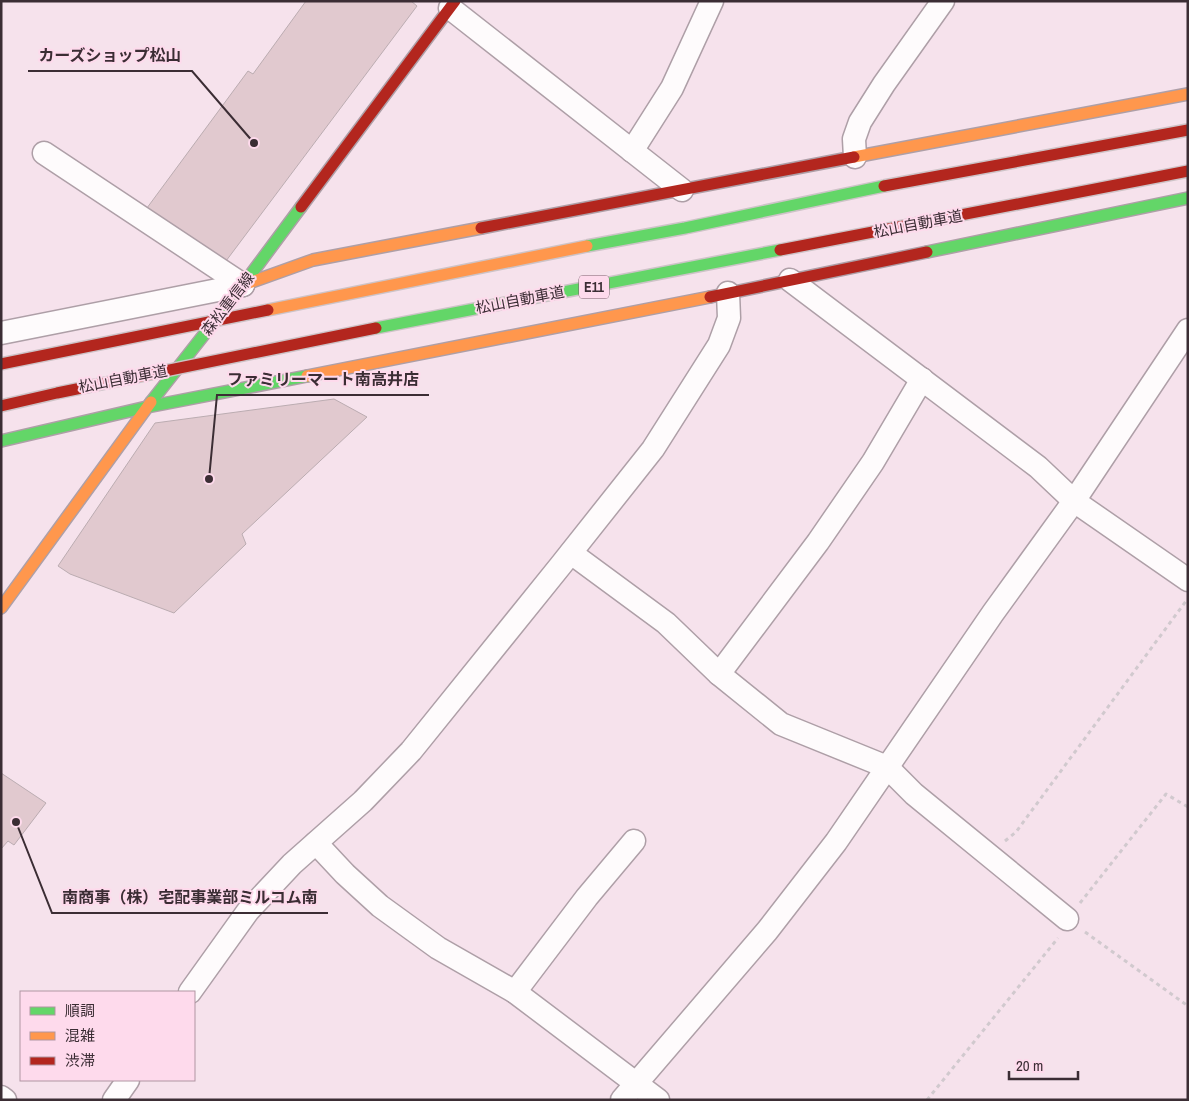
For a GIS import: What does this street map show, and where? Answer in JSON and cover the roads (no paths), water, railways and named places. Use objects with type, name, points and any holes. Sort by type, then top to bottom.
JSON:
[{"type":"main road","name":"森松重信線","points":[[1,608],[147,407],[243,285],[452,5]]},
{"type":"main road","points":[[243,285],[313,260],[1188,94]]},
{"type":"main road","points":[[1,364],[448,272],[685,228],[842,194],[1188,130]]},
{"type":"main road","name":"松山自動車道","points":[[1,406],[57,392],[467,310],[653,276],[1188,171]]},
{"type":"main road","points":[[1,441],[147,407],[728,293],[1188,198]]},
{"type":"street","points":[[632,151],[672,88],[712,1]]},
{"type":"street","points":[[854,157],[854,139],[860,122],[884,84],[943,1]]},
{"type":"street","points":[[452,5],[682,190]]},
{"type":"street","points":[[44,153],[243,285]]},
{"type":"street","points":[[790,280],[1038,467],[1074,501],[1188,580]]},
{"type":"street","points":[[1,333],[243,285]]},
{"type":"street","points":[[191,991],[248,911],[292,864],[363,801],[411,751],[653,449],[719,344],[730,318],[728,293]]},
{"type":"street","points":[[622,1100],[767,931],[836,842],[994,613],[1074,501],[1188,330]]},
{"type":"street","points":[[718,674],[818,542],[874,462],[922,379]]},
{"type":"street","points":[[571,553],[666,623],[718,674],[781,724],[887,767],[914,794],[1069,921]]},
{"type":"street","points":[[515,992],[587,897],[634,841]]},
{"type":"street","points":[[316,843],[345,874],[380,906],[438,948],[515,992],[637,1082],[658,1100]]},
{"type":"street","points":[[114,1100],[127,1081]]},
{"type":"street","points":[[1,1097],[5,1100]]},
{"type":"place","name":"カーズショップ松山","points":[[254,143]]},
{"type":"place","name":"ファミリーマート南高井店","points":[[209,479]]},
{"type":"place","name":"南商事（株）宅配事業部ミルコム南","points":[[16,822]]}]
